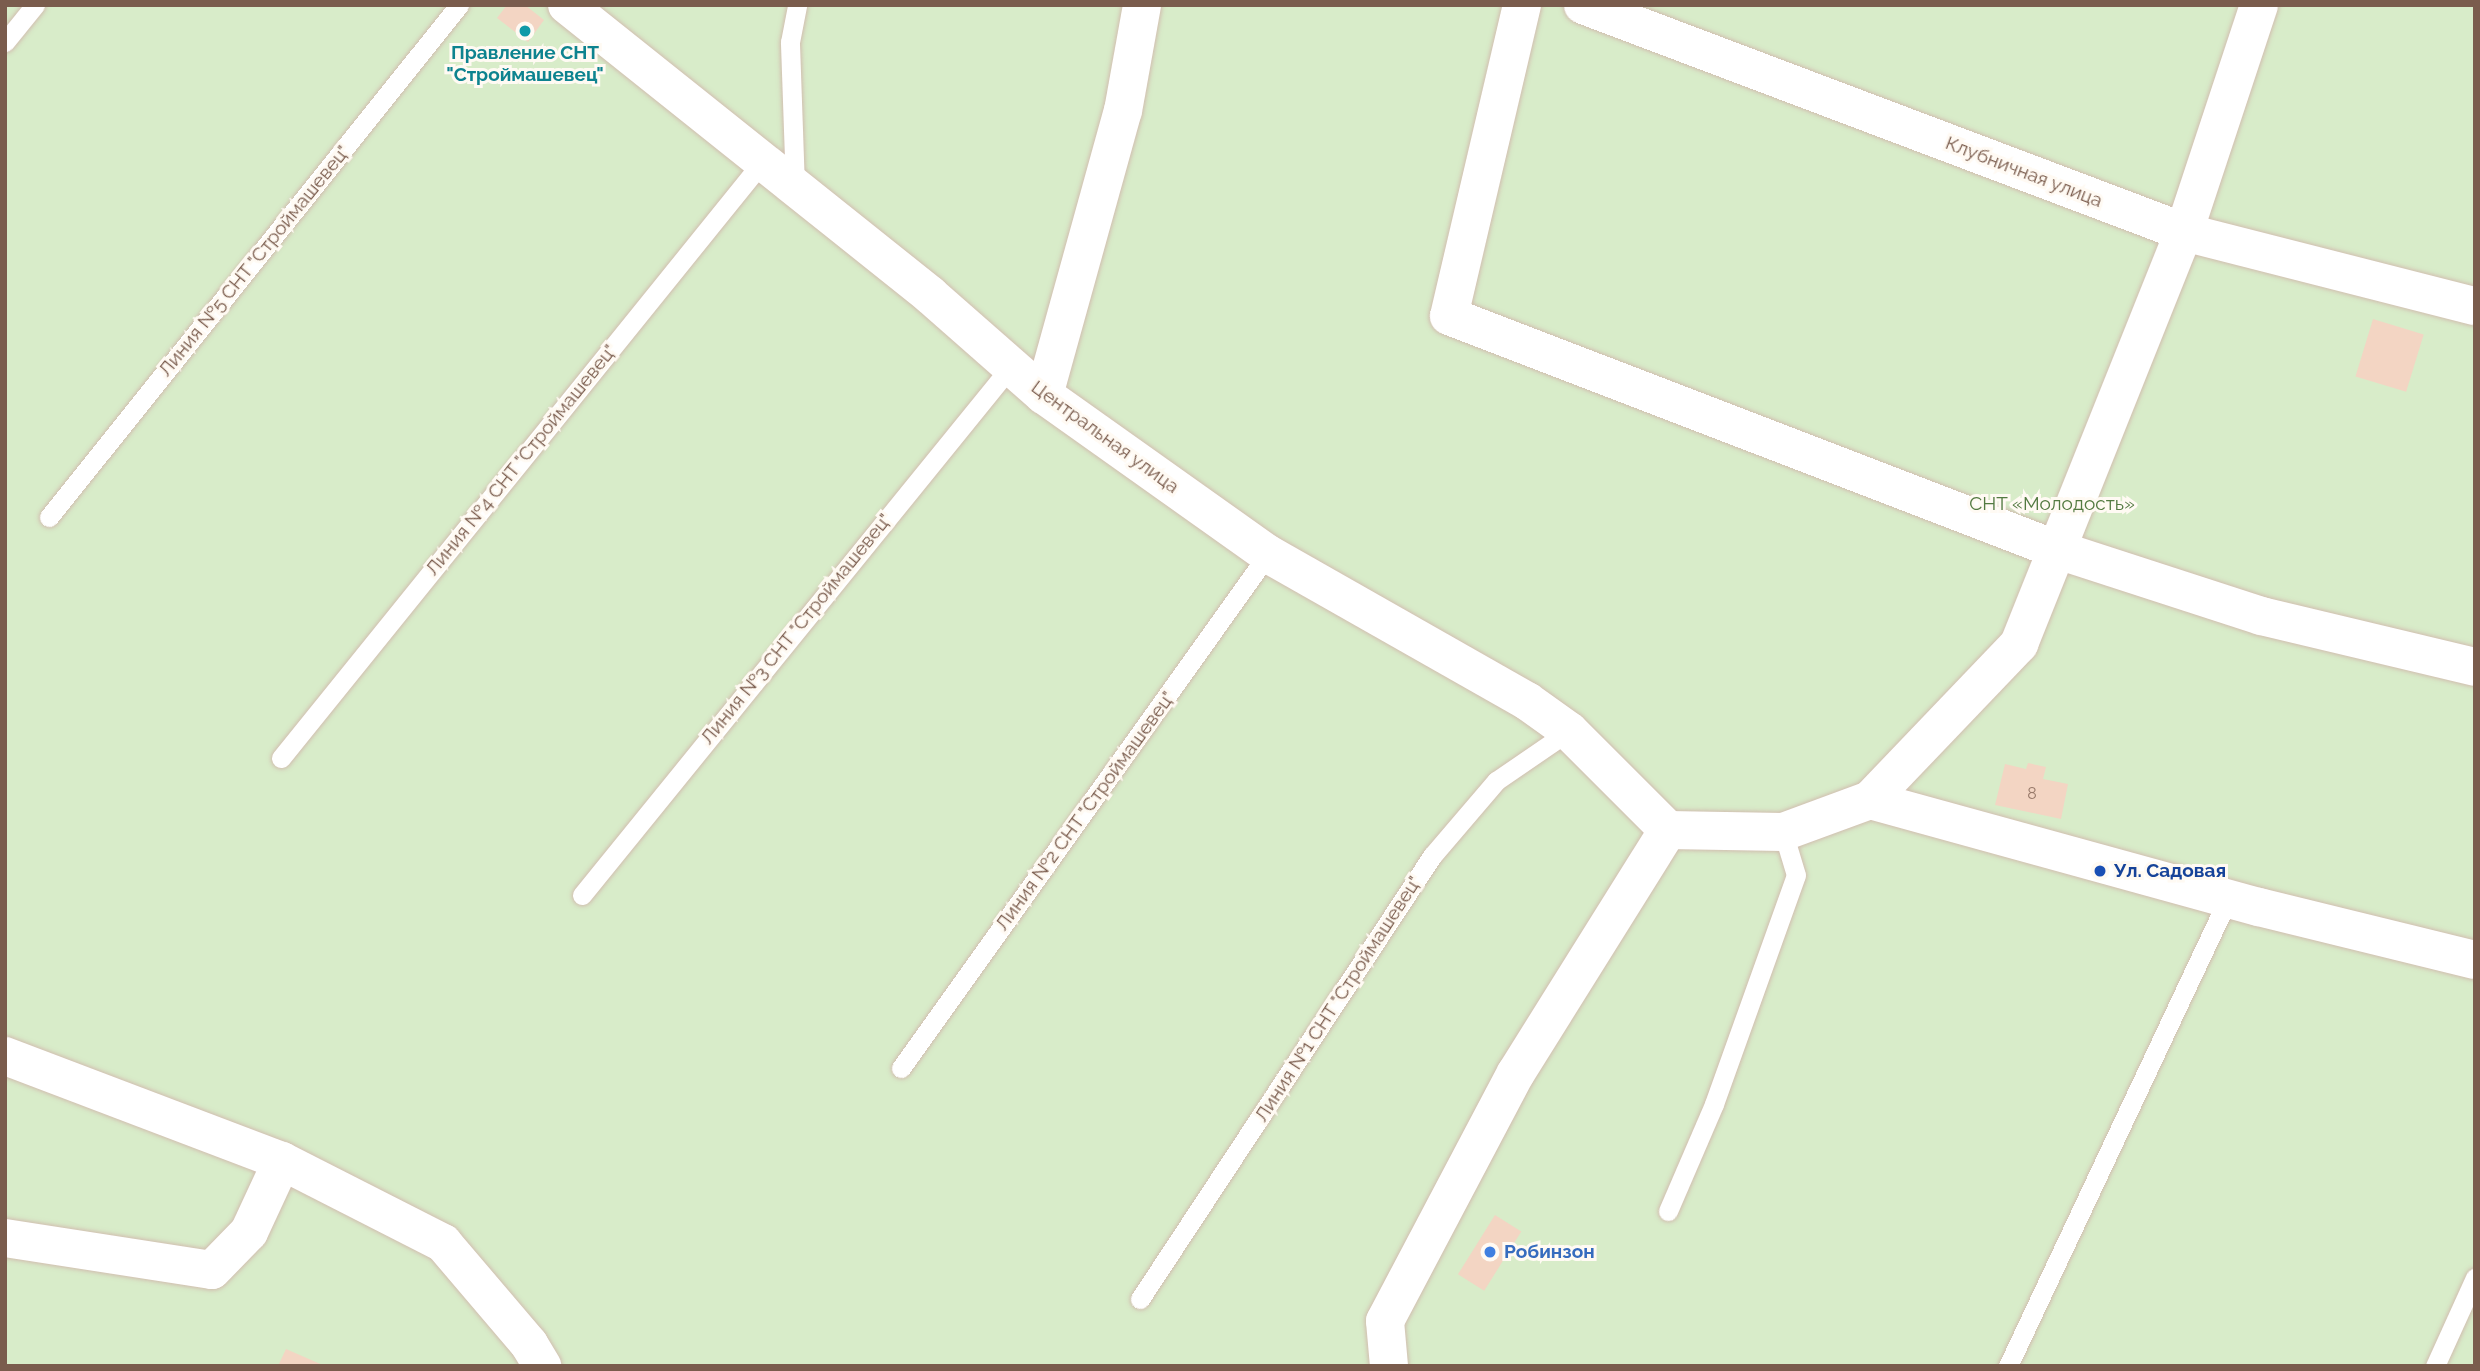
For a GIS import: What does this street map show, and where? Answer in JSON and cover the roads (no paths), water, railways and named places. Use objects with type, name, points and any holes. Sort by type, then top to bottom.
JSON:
[{"type":"street","name":"Центральная улица","points":[[566,5],[1012,365],[1044,396],[1268,554],[1527,701],[1569,731],[1668,830]]},
{"type":"street","points":[[1044,396],[1124,111],[1142,5]]},
{"type":"street","points":[[1522,5],[1449,316],[2055,549],[2262,616],[2475,667]]},
{"type":"street","name":"Клубничная улица","points":[[1583,5],[2184,232],[2475,306]]},
{"type":"street","points":[[1389,1366],[1385,1321],[1516,1073],[1668,830],[1783,832],[1870,800],[2019,645],[2055,549],[2184,232],[2259,5]]},
{"type":"street","points":[[1870,800],[2228,898],[2475,960]]},
{"type":"street","points":[[5,1056],[282,1161],[443,1243],[529,1344],[542,1366]]},
{"type":"street","points":[[5,1238],[212,1270],[249,1232],[282,1161]]},
{"type":"lane","points":[[5,42],[35,5]]},
{"type":"lane","name":"Линия №5 СНТ \"Строймашевец\"","points":[[49,517],[459,5]]},
{"type":"lane","points":[[795,188],[790,42],[797,5]]},
{"type":"lane","name":"Линия №4 СНТ \"Строймашевец\"","points":[[281,758],[762,162]]},
{"type":"lane","name":"Линия №3 СНТ \"Строймашевец\"","points":[[582,895],[1012,365]]},
{"type":"lane","name":"Линия №2 СНТ \"Строймашевец\"","points":[[901,1068],[1268,554]]},
{"type":"lane","name":"Линия №1 СНТ \"Строймашевец\"","points":[[1140,1299],[1432,856],[1496,781],[1569,731]]},
{"type":"lane","points":[[1668,1211],[1714,1104],[1796,875],[1783,832]]},
{"type":"lane","points":[[2008,1366],[2228,898]]},
{"type":"lane","points":[[2435,1366],[2475,1278]]},
{"type":"place","name":"Правление СНТ \"Строймашевец\"","points":[[525,31]]},
{"type":"place","name":"Ул. Садовая","points":[[2100,871]]},
{"type":"place","name":"Робинзон","points":[[1490,1252]]},
{"type":"park label","name":"СНТ «Молодость»","points":[[2052,504]]}]
